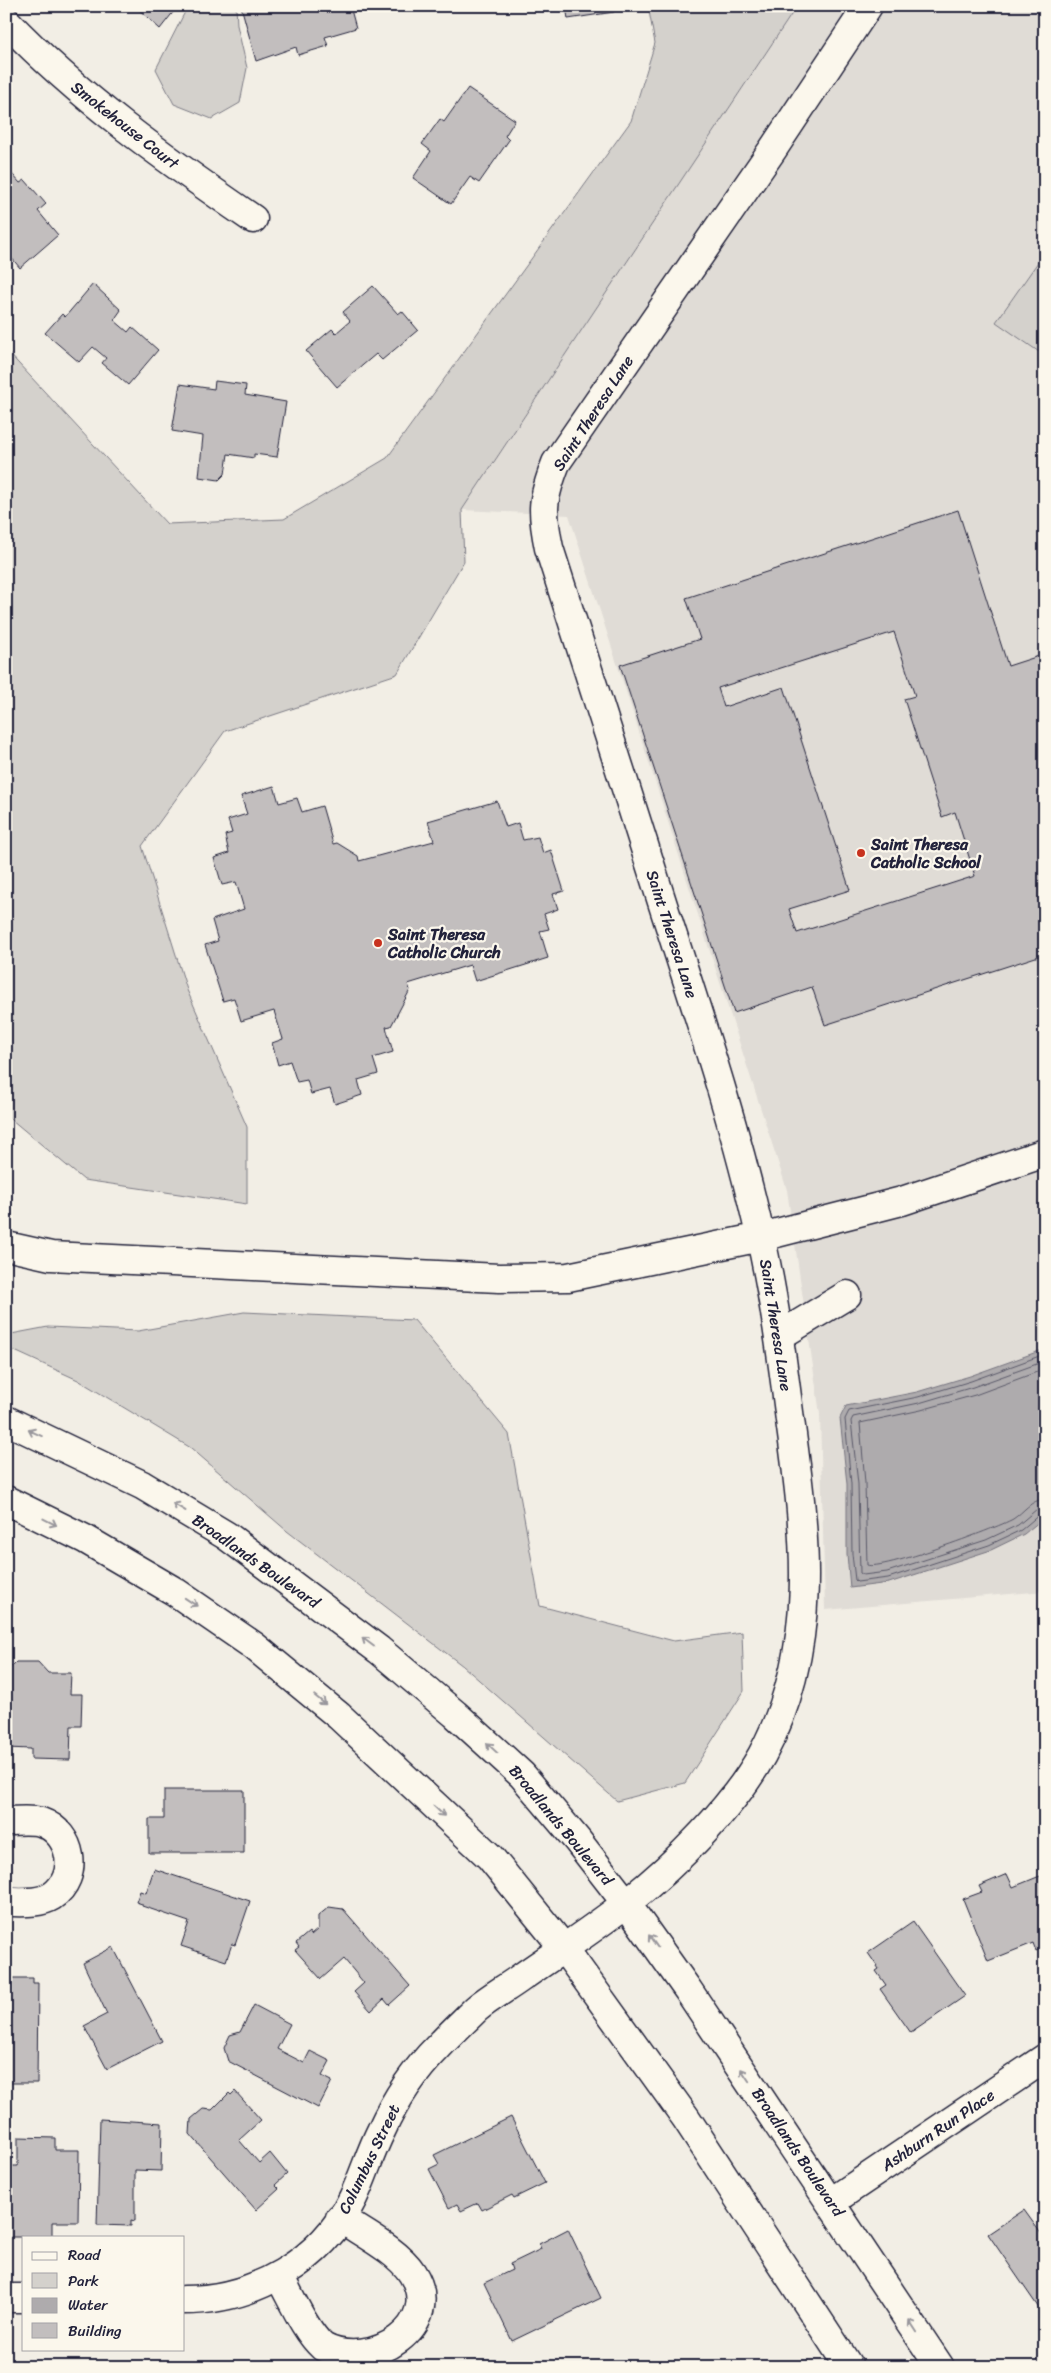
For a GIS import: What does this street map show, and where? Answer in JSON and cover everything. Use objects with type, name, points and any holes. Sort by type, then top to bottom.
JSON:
[{"type":"street","name":"Saint Theresa Lane","points":[[626,1904],[658,1876],[730,1801],[760,1758],[780,1716],[796,1668],[802,1634],[806,1576],[801,1498],[779,1336],[761,1236],[722,1091],[549,548],[543,516],[546,490],[556,463],[778,141],[868,6]]},
{"type":"street","name":"Smokehouse Court","points":[[6,21],[44,60],[147,146],[253,219]]},
{"type":"street","points":[[6,1246],[52,1256],[499,1278],[568,1277],[761,1236],[902,1201],[1045,1153]]},
{"type":"street","points":[[779,1336],[847,1295]]},
{"type":"street","name":"Broadlands Boulevard","points":[[6,1420],[142,1485],[218,1531],[380,1650],[455,1714],[522,1776],[577,1840],[688,1990],[940,2367]]},
{"type":"street","points":[[6,1500],[85,1539],[174,1591],[254,1646],[339,1716],[490,1857],[563,1947],[686,2118],[849,2367]]},
{"type":"street","points":[[6,1821],[40,1822],[58,1831],[68,1846],[71,1865],[64,1884],[51,1896],[33,1902],[6,1902]]},
{"type":"street","name":"Columbus Street","points":[[185,2300],[198,2300],[246,2292],[290,2271],[326,2239],[351,2202],[381,2130],[408,2084],[424,2063],[479,2007],[626,1904]]},
{"type":"street","name":"Ashburn Run Place","points":[[831,2202],[1045,2058]]},
{"type":"street","points":[[279,2276],[314,2338],[324,2348],[338,2356],[354,2360],[370,2360],[385,2355],[398,2347],[408,2336],[415,2324],[419,2311],[419,2293],[414,2276],[404,2262],[340,2218]]},
{"type":"street","points":[[6,2298],[22,2298]]},
{"type":"shaded area","name":"Saint Theresa Catholic School","points":[[797,6],[1045,6],[1045,1591],[825,1610],[820,1414],[787,1190],[569,515],[462,510]]},
{"type":"green space","points":[[188,6],[236,6],[237,25],[247,68],[240,103],[212,119],[174,104],[156,69]]},
{"type":"green space","points":[[648,6],[797,6],[462,510],[464,561],[397,674],[225,731],[142,846],[187,990],[247,1127],[247,1204],[84,1180],[6,1115],[6,350],[167,524],[284,519],[387,458],[631,121],[655,43]]},
{"type":"green space","points":[[1045,252],[1045,356],[996,322]]},
{"type":"green space","points":[[244,1312],[414,1320],[509,1434],[540,1606],[674,1641],[742,1632],[744,1691],[685,1783],[617,1801],[463,1666],[287,1531],[191,1448],[78,1380],[6,1347],[6,1335],[48,1327],[138,1331]]},
{"type":"water","points":[[1045,1349],[1045,1517],[1024,1534],[991,1550],[889,1583],[850,1588],[847,1554],[847,1484],[840,1418],[846,1406],[917,1392],[970,1376]]},
{"type":"building","points":[[135,6],[178,6],[160,29]]},
{"type":"building","points":[[241,6],[350,6],[356,28],[325,37],[328,46],[298,55],[296,47],[256,61]]},
{"type":"building","points":[[566,6],[613,6],[614,12],[568,19]]},
{"type":"building","points":[[468,88],[515,120],[505,136],[509,140],[479,183],[470,177],[451,204],[413,178],[431,151],[422,144],[440,119],[444,122]]},
{"type":"building","points":[[6,167],[20,183],[25,180],[46,204],[38,211],[58,235],[20,268],[6,251]]},
{"type":"building","points":[[93,284],[121,310],[114,320],[128,332],[132,327],[158,350],[128,385],[102,363],[106,358],[93,347],[79,362],[45,333],[62,314],[65,317]]},
{"type":"building","points":[[373,286],[398,314],[402,311],[418,330],[382,360],[376,354],[337,387],[306,351],[332,329],[336,333],[350,321],[343,312]]},
{"type":"building","points":[[215,381],[246,385],[245,395],[286,402],[277,457],[254,454],[254,458],[228,454],[225,474],[219,480],[199,477],[203,436],[172,431],[180,384],[214,389]]},
{"type":"building","name":"Saint Theresa Catholic School","points":[[958,510],[1008,666],[1045,654],[1045,954],[825,1025],[812,987],[734,1013],[620,665],[700,639],[686,598]],"holes":[[[894,632],[915,696],[904,699],[942,817],[955,812],[975,876],[797,933],[789,909],[850,890],[784,687],[724,707],[718,688]]]},
{"type":"building","name":"Saint Theresa Catholic Church","points":[[274,786],[279,803],[297,798],[302,812],[322,806],[333,844],[337,843],[358,856],[359,861],[434,841],[428,821],[497,801],[506,827],[518,823],[523,840],[538,837],[543,853],[551,850],[564,891],[553,894],[558,909],[544,914],[549,929],[540,931],[548,958],[475,981],[470,965],[408,984],[410,990],[391,1026],[386,1027],[393,1052],[373,1058],[378,1074],[358,1080],[362,1095],[335,1104],[330,1089],[311,1094],[307,1080],[297,1082],[290,1061],[278,1065],[272,1043],[283,1039],[274,1011],[241,1021],[234,998],[223,1001],[205,945],[218,941],[212,920],[244,909],[236,882],[222,885],[214,858],[229,853],[225,835],[232,833],[228,820],[247,814],[241,796]]},
{"type":"building","points":[[16,1662],[38,1662],[48,1673],[71,1673],[70,1694],[82,1694],[81,1726],[71,1726],[70,1760],[31,1759],[31,1749],[6,1748],[8,1670]]},
{"type":"building","points":[[164,1790],[244,1790],[244,1853],[149,1853],[149,1819],[164,1819]]},
{"type":"building","points":[[154,1869],[250,1901],[235,1945],[232,1944],[226,1961],[181,1946],[189,1922],[142,1906],[142,1904],[136,1902],[140,1891],[146,1893]]},
{"type":"building","points":[[1007,1874],[1013,1887],[1040,1876],[1045,1887],[1045,1947],[1036,1951],[1033,1943],[988,1961],[963,1899],[982,1892],[979,1886]]},
{"type":"building","points":[[329,1907],[343,1909],[410,1986],[389,2005],[384,1999],[371,2011],[354,1992],[364,1983],[344,1959],[321,1979],[295,1950],[299,1947],[296,1943],[309,1932],[311,1935],[318,1929],[318,1916]]},
{"type":"building","points":[[913,1922],[965,1996],[911,2033],[880,1989],[886,1985],[876,1971],[879,1969],[868,1953]]},
{"type":"building","points":[[113,1947],[162,2041],[107,2069],[84,2026],[107,2014],[83,1963]]},
{"type":"building","points":[[6,1978],[33,1978],[33,1983],[38,1983],[37,2083],[6,2083]]},
{"type":"building","points":[[254,2005],[290,2024],[277,2049],[304,2063],[310,2051],[330,2061],[322,2076],[332,2081],[318,2108],[228,2061],[224,2048],[230,2035],[240,2032]]},
{"type":"building","points":[[235,2091],[261,2120],[239,2140],[259,2163],[270,2153],[287,2174],[275,2185],[279,2189],[256,2210],[190,2134],[191,2119],[203,2109],[212,2110],[229,2093],[231,2095]]},
{"type":"building","points":[[511,2117],[545,2183],[514,2198],[512,2195],[482,2210],[478,2203],[461,2211],[457,2204],[449,2208],[429,2169],[439,2164],[434,2155]]},
{"type":"building","points":[[100,2119],[162,2123],[161,2171],[135,2170],[135,2221],[131,2220],[131,2226],[97,2225]]},
{"type":"building","points":[[18,2137],[55,2138],[55,2150],[79,2150],[78,2222],[52,2222],[52,2236],[9,2237],[10,2166],[18,2166]]},
{"type":"building","points":[[1024,2210],[1045,2239],[1045,2317],[988,2234]]},
{"type":"building","points":[[568,2229],[601,2298],[512,2341],[484,2283],[512,2270],[510,2264],[541,2249],[539,2244]]},
{"type":"building","points":[[6,2365],[31,2365],[31,2367],[6,2367]]},
{"type":"building","points":[[93,2365],[128,2366],[128,2367],[92,2367]]},
{"type":"place","name":"Saint Theresa Catholic School","points":[[861,853]]},
{"type":"place","name":"Saint Theresa Catholic Church","points":[[378,943]]}]
